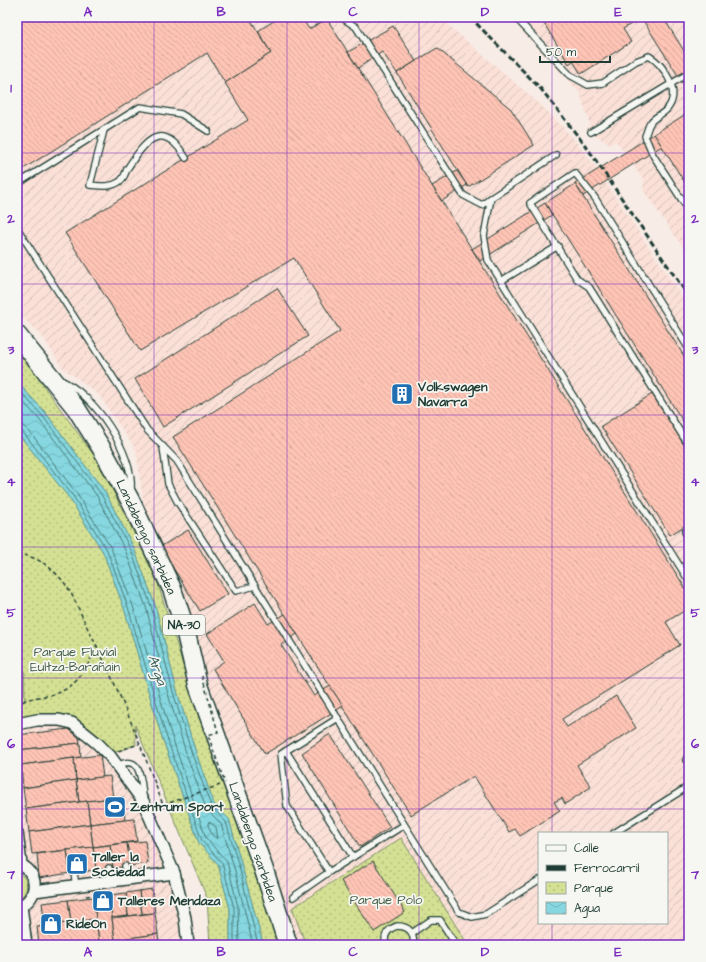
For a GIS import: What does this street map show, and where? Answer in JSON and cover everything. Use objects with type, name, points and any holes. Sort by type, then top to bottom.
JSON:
[{"type":"highway","name":"Landabengo sarbidea","points":[[17,335],[52,376],[76,408],[99,443],[130,500],[172,589],[184,625],[198,685],[264,870],[288,945]]},
{"type":"street","points":[[17,724],[37,720],[59,720],[72,723],[97,743],[117,766],[143,801],[174,873],[185,918],[188,945]]},
{"type":"street","points":[[17,833],[19,864],[31,872],[35,885],[34,891],[29,900],[19,906],[26,945]]},
{"type":"street","points":[[34,891],[174,873]]},
{"type":"lane","points":[[341,17],[356,28],[463,195],[482,205],[556,155]]},
{"type":"lane","points":[[515,17],[570,75],[578,81],[588,85],[603,83],[636,61],[649,56],[658,61],[672,83],[672,101],[668,109],[650,122],[645,136],[653,155],[689,211]]},
{"type":"lane","points":[[591,132],[689,73]]},
{"type":"lane","points":[[17,184],[140,107],[181,114],[208,131]]},
{"type":"lane","points":[[104,130],[90,185],[112,186],[122,181],[145,144],[152,139],[159,137],[169,138],[178,144],[186,158]]},
{"type":"lane","points":[[689,349],[595,198],[575,173],[530,203],[558,246],[577,280],[589,287],[689,446]]},
{"type":"lane","points":[[491,198],[484,236],[488,260],[689,581]]},
{"type":"lane","points":[[17,228],[147,430],[177,461],[459,912],[472,916],[486,914],[538,881]]},
{"type":"lane","points":[[501,281],[558,246]]},
{"type":"lane","points":[[163,447],[168,484],[177,501],[227,578],[236,590],[255,586]]},
{"type":"lane","points":[[689,530],[685,532],[689,539]]},
{"type":"lane","points":[[329,872],[288,806],[281,754],[338,718]]},
{"type":"lane","points":[[286,751],[353,857]]},
{"type":"lane","points":[[686,760],[689,754]]},
{"type":"lane","points":[[117,766],[125,762],[131,762],[136,766],[142,786],[143,801]]},
{"type":"lane","points":[[616,832],[689,786]]},
{"type":"lane","points":[[293,897],[329,872],[404,825]]},
{"type":"lane","points":[[125,866],[127,879]]},
{"type":"lane","points":[[109,868],[111,881]]},
{"type":"lane","points":[[74,873],[76,886]]},
{"type":"lane","points":[[412,933],[430,920],[440,920],[456,945]]},
{"type":"lane","points":[[386,945],[385,937],[391,928],[403,926],[412,933],[414,945]]},
{"type":"path","points":[[17,555],[35,559],[51,569],[64,582],[97,645],[140,744],[163,805],[225,783],[208,735],[218,732],[202,676]]},
{"type":"path","points":[[17,706],[26,700],[53,695],[75,683],[87,669],[97,645]]},
{"type":"path","points":[[112,753],[140,744]]},
{"type":"path","points":[[86,896],[100,894]]},
{"type":"shaded area","points":[[17,17],[439,17],[543,107],[572,137],[594,165],[689,307],[689,945],[283,945],[197,647],[182,582],[160,547],[145,514],[136,450],[99,395],[62,367],[42,336],[17,312]]},
{"type":"shaded area","points":[[509,17],[689,17],[689,256],[643,190],[644,181],[616,141],[610,145],[596,135],[592,136],[587,128],[590,125],[580,93]]},
{"type":"shaded area","points":[[59,720],[87,734],[143,801],[174,873],[188,945],[19,945],[17,906],[29,900],[34,878],[21,864],[17,833],[17,724]]},
{"type":"green space","points":[[17,349],[96,458],[154,571],[188,681],[274,929],[277,945],[262,945],[262,940],[229,819],[214,804],[196,753],[177,691],[155,605],[134,548],[105,492],[45,412],[17,382]]},
{"type":"green space","name":"Parque Fluvial Eultza-Barañain","points":[[17,432],[70,499],[103,552],[124,608],[161,734],[199,843],[218,864],[230,909],[230,945],[210,945],[207,898],[135,725],[136,745],[113,753],[85,726],[71,717],[39,716],[17,725],[17,706],[25,700],[24,669],[17,662]]},
{"type":"green space","points":[[17,662],[24,669],[25,700],[17,706]]},
{"type":"green space","name":"Parque Polo","points":[[401,838],[468,945],[306,945],[292,908]]},
{"type":"green space","points":[[17,871],[25,878],[27,888],[25,893],[17,900]]},
{"type":"water","name":"Arga","points":[[17,382],[45,412],[105,492],[134,548],[155,605],[177,691],[196,753],[214,804],[229,819],[262,940],[262,945],[230,945],[230,909],[218,864],[199,843],[161,734],[124,608],[103,552],[70,499],[17,432]]},
{"type":"building","points":[[17,17],[249,17],[271,53],[225,83],[207,53],[17,173]]},
{"type":"building","name":"Volkswagen Navarra","points":[[280,17],[301,17],[309,29],[327,19],[689,594],[689,608],[666,622],[680,645],[562,719],[567,727],[616,696],[636,728],[577,765],[591,787],[565,804],[562,798],[554,802],[560,811],[520,836],[515,829],[509,832],[474,776],[411,815],[173,437],[340,331],[294,258],[140,351],[65,233],[248,120],[225,83],[271,53],[258,31]]},
{"type":"building","points":[[540,17],[642,17],[623,29],[631,42],[581,74],[573,61],[569,64]]},
{"type":"building","points":[[641,17],[663,17],[689,59],[689,93]]},
{"type":"building","points":[[393,26],[416,61],[397,73],[382,52],[358,68],[348,52]]},
{"type":"building","points":[[437,48],[511,109],[534,145],[468,187],[397,73]]},
{"type":"building","points":[[689,112],[689,189],[654,134]]},
{"type":"building","points":[[654,134],[662,146],[583,196],[575,184]]},
{"type":"building","points":[[457,171],[467,185],[442,201],[432,186]]},
{"type":"building","points":[[575,184],[689,364],[689,431],[545,203]]},
{"type":"building","points":[[545,203],[552,215],[480,261],[472,249]]},
{"type":"building","points":[[277,288],[308,336],[163,427],[135,379]]},
{"type":"building","points":[[652,394],[689,452],[689,523],[670,535],[601,426]]},
{"type":"building","points":[[188,530],[228,594],[200,611],[160,547]]},
{"type":"building","points":[[255,603],[268,624],[285,614],[297,634],[281,645],[314,696],[330,686],[343,706],[265,754],[213,669],[224,661],[207,634]]},
{"type":"building","points":[[69,729],[79,737],[80,743],[18,750],[17,735]]},
{"type":"building","points":[[330,734],[390,827],[360,847],[302,753]]},
{"type":"building","points":[[80,743],[81,757],[21,765],[18,750]]},
{"type":"building","points":[[100,755],[103,777],[76,780],[74,758]]},
{"type":"building","points":[[74,758],[76,780],[23,788],[21,765]]},
{"type":"building","points":[[110,776],[113,798],[79,802],[76,780]]},
{"type":"building","points":[[76,780],[79,802],[26,809],[23,788]]},
{"type":"building","points":[[123,797],[125,820],[90,824],[87,801]]},
{"type":"building","points":[[87,801],[90,824],[29,832],[26,809]]},
{"type":"building","points":[[134,819],[137,841],[93,847],[90,824]]},
{"type":"building","points":[[90,824],[93,847],[32,854],[29,832]]},
{"type":"building","points":[[145,841],[148,863],[130,866],[127,843]]},
{"type":"building","points":[[127,843],[130,866],[113,868],[110,845]]},
{"type":"building","points":[[110,845],[113,868],[96,870],[93,847]]},
{"type":"building","points":[[93,847],[96,870],[70,873],[67,850]]},
{"type":"building","points":[[67,850],[70,873],[39,878],[37,854]]},
{"type":"building","points":[[373,861],[405,912],[374,932],[341,881]]},
{"type":"building","points":[[152,889],[155,913],[142,914],[139,891]]},
{"type":"building","points":[[139,891],[142,914],[128,916],[126,893]]},
{"type":"building","points":[[126,893],[128,916],[112,918],[109,895]]},
{"type":"building","points":[[109,895],[115,940],[99,942],[93,897]]},
{"type":"building","points":[[93,897],[96,919],[71,923],[68,900]]},
{"type":"building","points":[[68,900],[71,923],[45,926],[42,903]]},
{"type":"building","points":[[155,913],[158,934],[115,940],[112,918]]},
{"type":"building","points":[[96,919],[99,942],[76,945],[39,945],[37,927]]},
{"type":"building","points":[[158,934],[159,945],[99,945],[99,942]]},
{"type":"railway","points":[[470,17],[541,89],[588,149],[689,297]]},
{"type":"place","name":"Volkswagen Navarra","points":[[402,394]]},
{"type":"place","name":"Zentrum Sport","points":[[115,807]]},
{"type":"place","name":"Taller la Sociedad","points":[[77,864]]},
{"type":"place","name":"Talleres Mendaza","points":[[103,901]]},
{"type":"place","name":"RideOn","points":[[51,924]]}]
